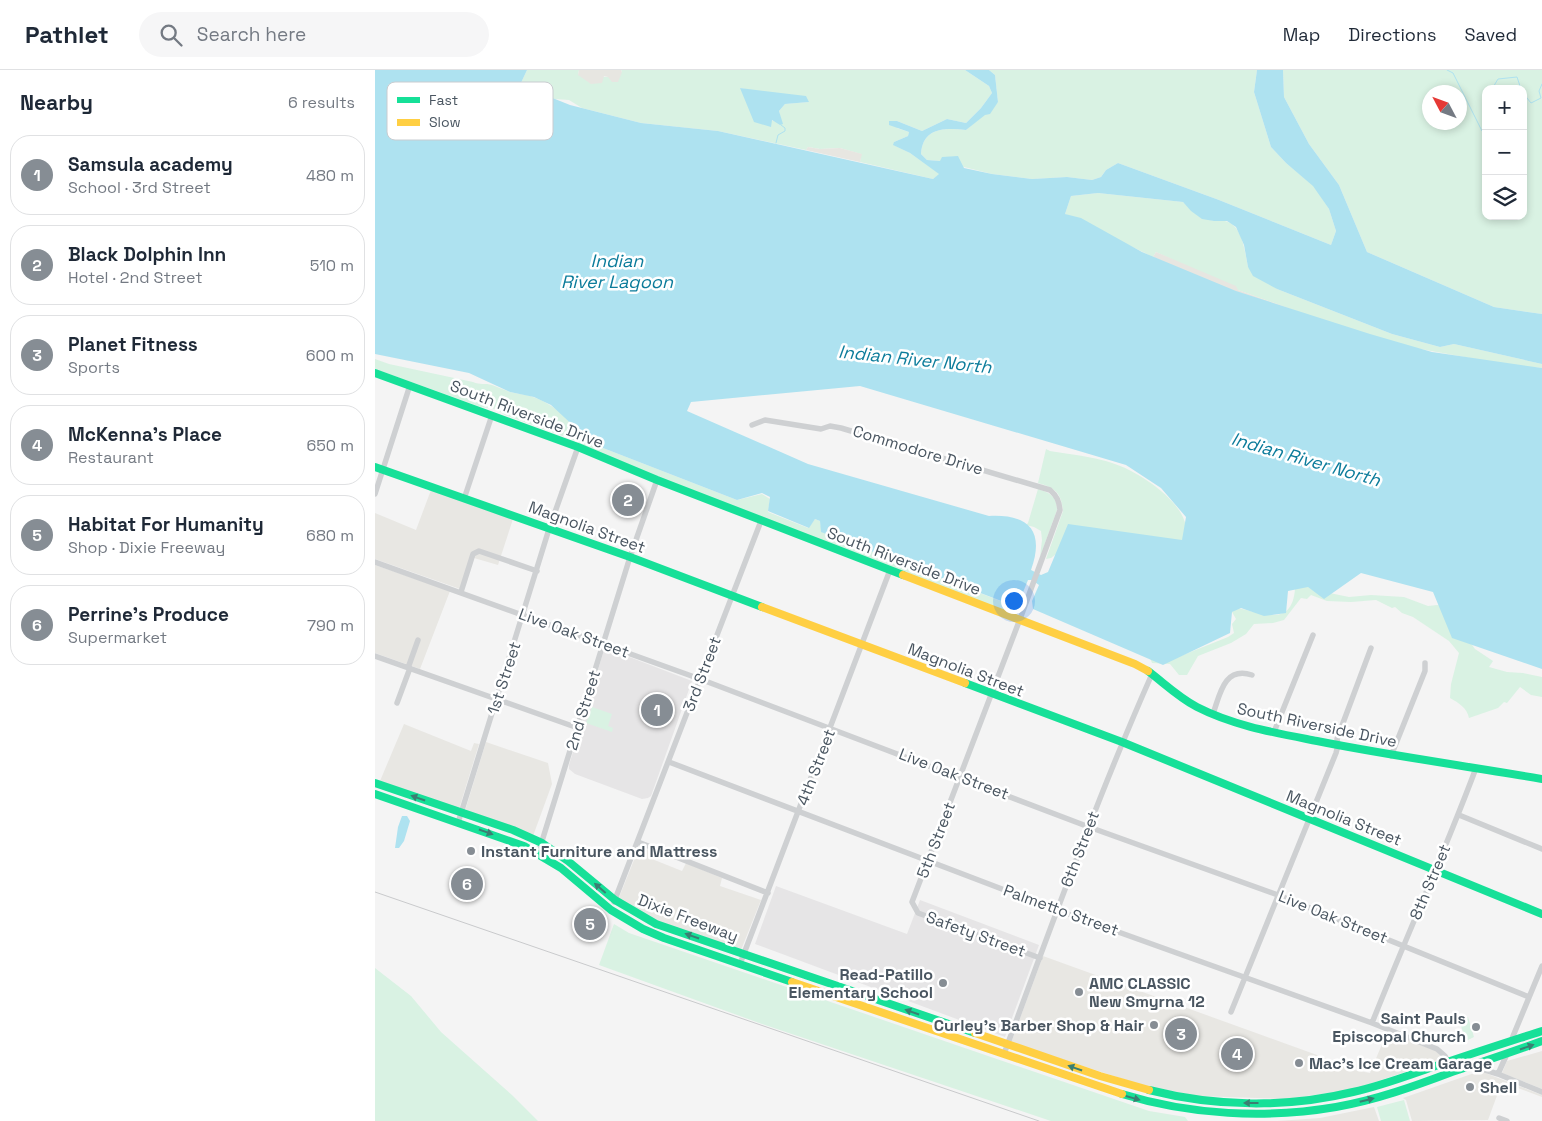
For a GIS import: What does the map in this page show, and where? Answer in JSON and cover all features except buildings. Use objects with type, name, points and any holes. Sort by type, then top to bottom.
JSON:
[{"type":"main road","name":"South Riverside Drive","points":[[375,372],[577,447],[761,521],[1145,668],[1178,695],[1213,714],[1235,722],[1391,756],[1542,779]]},
{"type":"main road","name":"Magnolia Street","points":[[379,468],[631,557],[1122,742],[1542,914]]},
{"type":"main road","name":"Dixie Freeway","points":[[375,783],[513,830],[542,843],[568,861],[615,900],[656,924],[1100,1076],[1155,1092],[1195,1100],[1250,1104],[1300,1101],[1335,1096],[1371,1088],[1542,1030]]},
{"type":"main road","name":"Dixie Freeway","points":[[375,794],[513,842],[539,854],[561,868],[611,910],[631,923],[652,933],[1097,1086],[1149,1102],[1192,1110],[1247,1114],[1301,1112],[1338,1107],[1375,1098],[1432,1080],[1542,1041]]},
{"type":"main road","points":[[1453,1072],[1465,1056]]},
{"type":"main road","points":[[1432,1080],[1448,1062]]},
{"type":"street","points":[[375,494],[379,468],[410,385]]},
{"type":"street","points":[[464,499],[492,415]]},
{"type":"street","name":"Commodore Drive","points":[[752,425],[765,420],[821,429],[830,426],[841,428],[1045,488],[1056,495],[1060,510],[1057,519]]},
{"type":"street","name":"1st Street","points":[[458,823],[549,529],[577,447]]},
{"type":"street","name":"2nd Street","points":[[539,854],[603,643],[657,480]]},
{"type":"street","name":"5th Street","points":[[915,909],[912,902],[1021,619],[1057,519]]},
{"type":"street","name":"3rd Street","points":[[611,910],[761,521]]},
{"type":"street","points":[[461,592],[473,554],[479,550],[537,571]]},
{"type":"street","name":"Live Oak Street","points":[[375,562],[700,678],[1089,827],[1278,895],[1529,997]]},
{"type":"street","name":"4th Street","points":[[740,964],[890,570]]},
{"type":"street","points":[[1274,732],[1313,635]]},
{"type":"street","points":[[397,703],[418,640]]},
{"type":"street","points":[[1231,1012],[1244,976],[1336,754],[1337,739],[1371,648]]},
{"type":"street","points":[[375,656],[578,728]]},
{"type":"street","points":[[1391,756],[1425,671],[1425,663]]},
{"type":"street","points":[[1213,714],[1223,685],[1228,678],[1245,672],[1252,675]]},
{"type":"street","name":"6th Street","points":[[1004,1054],[1122,742],[1152,674]]},
{"type":"street","name":"Palmetto Street","points":[[669,762],[1057,910],[1372,1023],[1437,1049],[1445,1056],[1448,1062]]},
{"type":"street","name":"8th Street","points":[[1372,1023],[1459,815],[1476,768]]},
{"type":"street","points":[[1459,815],[1542,849]]},
{"type":"street","points":[[638,842],[768,893]]},
{"type":"street","name":"Safety Street","points":[[915,909],[918,913],[1039,958]]},
{"type":"street","points":[[1511,1041],[1542,966]]},
{"type":"street","points":[[869,1008],[873,998]]},
{"type":"street","points":[[1498,1074],[1507,1054]]},
{"type":"street","points":[[1472,1066],[1498,1074],[1542,1092]]},
{"type":"street","points":[[1097,1086],[1100,1076]]},
{"type":"street","points":[[1335,1096],[1338,1107]]},
{"type":"street","points":[[1192,1110],[1195,1100]]},
{"type":"street","points":[[1300,1101],[1301,1112]]},
{"type":"street","points":[[1499,1118],[1507,1121]]},
{"type":"shaded area","points":[[431,490],[513,519],[498,565],[474,558],[463,590],[375,559],[375,513],[416,530]]},
{"type":"shaded area","points":[[375,565],[450,591],[420,669],[375,653]]},
{"type":"shaded area","points":[[606,648],[692,681],[651,796],[648,798],[642,799],[575,774],[569,769]]},
{"type":"shaded area","points":[[404,724],[471,751],[474,743],[479,744],[459,809],[380,781]]},
{"type":"shaded area","points":[[486,742],[548,763],[552,784],[533,836],[465,811]]},
{"type":"shaded area","points":[[640,845],[647,848],[652,859],[682,871],[686,863],[722,878],[720,886],[761,900],[741,950],[654,920],[618,900]]},
{"type":"shaded area","name":"Read-Patillo Elementary School","points":[[776,886],[907,934],[920,900],[1039,945],[1005,1037],[755,944]]},
{"type":"shaded area","points":[[1043,956],[1317,1055],[1349,1069],[1370,1073],[1387,1032],[1436,1051],[1444,1059],[1351,1090],[1285,1099],[1197,1096],[1142,1085],[1011,1043]]},
{"type":"shaded area","points":[[1542,1051],[1542,1089],[1502,1073],[1507,1061]]},
{"type":"shaded area","points":[[1480,1071],[1542,1095],[1542,1097],[1502,1082],[1488,1120],[1412,1121],[1406,1100],[1403,1098]]},
{"type":"shaded area","points":[[1374,1107],[1379,1121],[1277,1121],[1320,1118]]},
{"type":"green space","points":[[527,70],[579,70],[578,75],[608,77],[622,72],[621,70],[965,70],[989,86],[992,93],[981,108],[966,123],[947,119],[922,131],[897,121],[897,128],[909,132],[908,136],[894,142],[894,145],[910,153],[940,174],[933,179],[860,162],[861,154],[840,148],[820,149],[808,147],[806,150],[718,131],[641,123],[582,108],[569,100],[553,98],[553,82],[521,82]],"holes":[[[740,88],[809,102],[785,104],[779,111],[782,124],[771,120]]]},
{"type":"green space","points":[[989,70],[1257,70],[1254,92],[1271,147],[1286,163],[1314,186],[1329,209],[1336,231],[1331,245],[1219,200],[1118,163],[1106,170],[1101,177],[1092,180],[1067,177],[1032,179],[992,174],[940,161],[927,160],[921,154],[926,139],[931,134],[936,131],[950,129],[966,130],[998,102],[995,75]]},
{"type":"green space","points":[[1283,70],[1542,70],[1542,314],[1494,307],[1367,252],[1339,185],[1309,144],[1284,97]]},
{"type":"green space","points":[[1098,193],[1183,202],[1202,217],[1228,222],[1233,225],[1240,235],[1248,267],[1277,289],[1392,334],[1440,347],[1454,344],[1542,364],[1542,368],[1532,367],[1530,369],[1404,346],[1307,315],[1238,290],[1156,252],[1153,257],[1065,214],[1071,196]]},
{"type":"green space","points":[[375,359],[389,364],[492,385],[541,400],[563,414],[585,441],[737,500],[762,494],[770,499],[768,512],[808,528],[815,519],[820,521],[822,532],[1021,609],[1015,614],[1005,611],[613,460],[571,439],[505,415],[496,409],[481,407],[375,369]]},
{"type":"green space","points":[[1046,449],[1120,466],[1155,486],[1171,500],[1183,517],[1186,526],[1184,541],[1059,552],[1046,559],[1063,511],[1059,495],[1053,489],[1038,483]]},
{"type":"green space","points":[[1038,489],[1052,496],[1057,505],[1057,510],[1040,557],[1041,531],[1026,525]]},
{"type":"green space","points":[[1307,586],[1314,591],[1349,597],[1371,595],[1404,597],[1428,606],[1444,606],[1475,649],[1493,661],[1489,667],[1507,672],[1542,677],[1542,697],[1531,695],[1520,687],[1507,703],[1504,702],[1498,708],[1469,718],[1464,709],[1450,698],[1451,684],[1459,653],[1449,641],[1413,617],[1402,613],[1395,607],[1392,608],[1376,600],[1327,601],[1311,595],[1307,599],[1301,598],[1284,620],[1273,623],[1254,624],[1246,634],[1231,643],[1198,656],[1187,675],[1179,675],[1170,664],[1152,663],[1150,658],[1178,657],[1228,637],[1234,633],[1232,624],[1236,619],[1232,612],[1238,608],[1274,615],[1282,613],[1288,609],[1293,601],[1295,589]]},
{"type":"green space","points":[[592,707],[612,714],[608,726],[613,728],[612,732],[586,723]]},
{"type":"green space","points":[[614,924],[629,933],[1149,1111],[1185,1117],[1188,1121],[1051,1121],[762,1024],[599,965]]},
{"type":"green space","points":[[375,968],[411,996],[441,1032],[513,1096],[538,1121],[375,1121]]},
{"type":"green space","points":[[1468,1017],[1474,1037],[1466,1041],[1459,1020]]},
{"type":"green space","points":[[1404,1100],[1410,1121],[1381,1121],[1377,1107]]},
{"type":"sand","points":[[579,70],[621,70],[622,72],[618,82],[612,82],[608,77],[604,76],[602,83],[591,84],[578,75]]},
{"type":"sand","points":[[808,147],[820,149],[840,148],[862,154],[860,162],[806,150]]},
{"type":"sand","points":[[1156,252],[1236,286],[1238,290],[1305,314],[1222,287],[1153,257]]},
{"type":"water","name":"Indian River Lagoon","points":[[375,70],[527,70],[521,82],[387,82],[387,140],[553,140],[553,98],[570,105],[641,123],[718,131],[933,179],[939,174],[910,153],[893,145],[894,142],[908,136],[909,132],[889,125],[889,121],[897,121],[922,131],[947,119],[966,123],[981,108],[992,93],[989,86],[965,70],[989,70],[995,75],[998,102],[990,114],[985,115],[966,130],[950,129],[936,131],[931,134],[923,145],[921,154],[927,160],[940,161],[942,157],[958,156],[964,168],[992,174],[1032,179],[1067,177],[1092,180],[1101,177],[1106,170],[1118,163],[1219,200],[1331,245],[1336,231],[1329,209],[1313,186],[1286,163],[1271,147],[1254,92],[1257,70],[1283,70],[1284,97],[1309,144],[1339,185],[1367,252],[1494,307],[1542,314],[1542,364],[1454,344],[1440,347],[1392,334],[1277,289],[1253,276],[1248,267],[1244,245],[1236,227],[1227,221],[1202,219],[1183,202],[1098,193],[1071,196],[1065,214],[1081,218],[1142,252],[1236,291],[1432,352],[1542,368],[1542,669],[1452,638],[1433,592],[1361,573],[1324,599],[1308,587],[1288,591],[1286,613],[1264,616],[1241,608],[1232,612],[1230,633],[1163,665],[1033,609],[1032,601],[1039,585],[1032,580],[1028,580],[1017,607],[821,532],[820,521],[815,519],[809,528],[768,511],[770,497],[762,493],[737,500],[585,441],[578,430],[551,405],[534,397],[510,392],[469,373],[375,354]],"holes":[[[860,386],[1126,465],[1161,488],[1186,517],[1182,540],[1068,524],[1048,572],[1041,575],[1031,570],[1036,545],[1034,535],[1024,522],[1003,516],[989,516],[808,464],[687,411],[691,402]]]},
{"type":"water","points":[[740,88],[806,96],[809,102],[785,104],[779,111],[783,124],[780,125],[772,120],[771,127],[754,122]]},
{"type":"water","points":[[402,816],[407,816],[410,821],[404,841],[399,848],[395,848],[398,827]]},
{"type":"waterway","points":[[1447,70],[1453,73],[1482,131]]},
{"type":"waterway","points":[[1494,85],[1498,79],[1517,77],[1520,85]]},
{"type":"waterway","points":[[1527,98],[1531,103],[1541,98],[1539,91],[1542,84]]},
{"type":"waterway","points":[[776,143],[778,135],[785,131],[785,128],[781,125]]},
{"type":"railway","points":[[375,892],[1039,1121]]},
{"type":"traffic: fast","points":[[375,373],[578,447],[657,480],[903,575]]},
{"type":"traffic: fast","points":[[375,467],[630,557],[762,607]]},
{"type":"traffic: fast","points":[[1148,671],[1190,703],[1211,714],[1240,724],[1345,746],[1542,779]]},
{"type":"traffic: fast","points":[[965,683],[1122,742],[1542,914]]},
{"type":"traffic: fast","points":[[375,783],[513,830],[542,843],[568,861],[615,900],[656,924],[975,1033]]},
{"type":"traffic: fast","points":[[375,794],[524,846],[561,868],[611,910],[643,929],[792,982]]},
{"type":"traffic: fast","points":[[1149,1090],[1174,1096],[1226,1102],[1277,1103],[1303,1101],[1363,1090],[1542,1031]]},
{"type":"traffic: fast","points":[[1122,1094],[1174,1107],[1201,1111],[1255,1114],[1309,1111],[1381,1097],[1542,1041]]},
{"type":"traffic: slow","points":[[903,575],[1135,664],[1148,671]]},
{"type":"traffic: slow","points":[[762,607],[965,683]]},
{"type":"traffic: slow","points":[[792,982],[1122,1094]]},
{"type":"traffic: slow","points":[[975,1033],[1100,1076],[1149,1090]]},
{"type":"place","name":"Black Dolphin Inn","points":[[628,500]]},
{"type":"place","name":"Samsula academy","points":[[657,710]]},
{"type":"place","name":"Instant Furniture and Mattress","points":[[471,851]]},
{"type":"place","name":"Perrine's Produce","points":[[467,884]]},
{"type":"place","name":"Habitat For Humanity","points":[[590,924]]},
{"type":"place","name":"Read-Patillo Elementary School","points":[[943,983]]},
{"type":"place","name":"AMC CLASSIC New Smyrna 12","points":[[1079,992]]},
{"type":"place","name":"Curley's Barber Shop & Hair","points":[[1154,1025]]},
{"type":"place","name":"Saint Pauls Episcopal Church","points":[[1476,1027]]},
{"type":"place","name":"Planet Fitness","points":[[1181,1034]]},
{"type":"place","name":"McKenna's Place","points":[[1237,1054]]},
{"type":"place","name":"Mac's Ice Cream Garage","points":[[1299,1063]]},
{"type":"place","name":"Shell","points":[[1470,1087]]},
{"type":"water label","name":"Indian River North","points":[[915,359]]},
{"type":"water label","name":"Indian River North","points":[[1306,459]]}]
